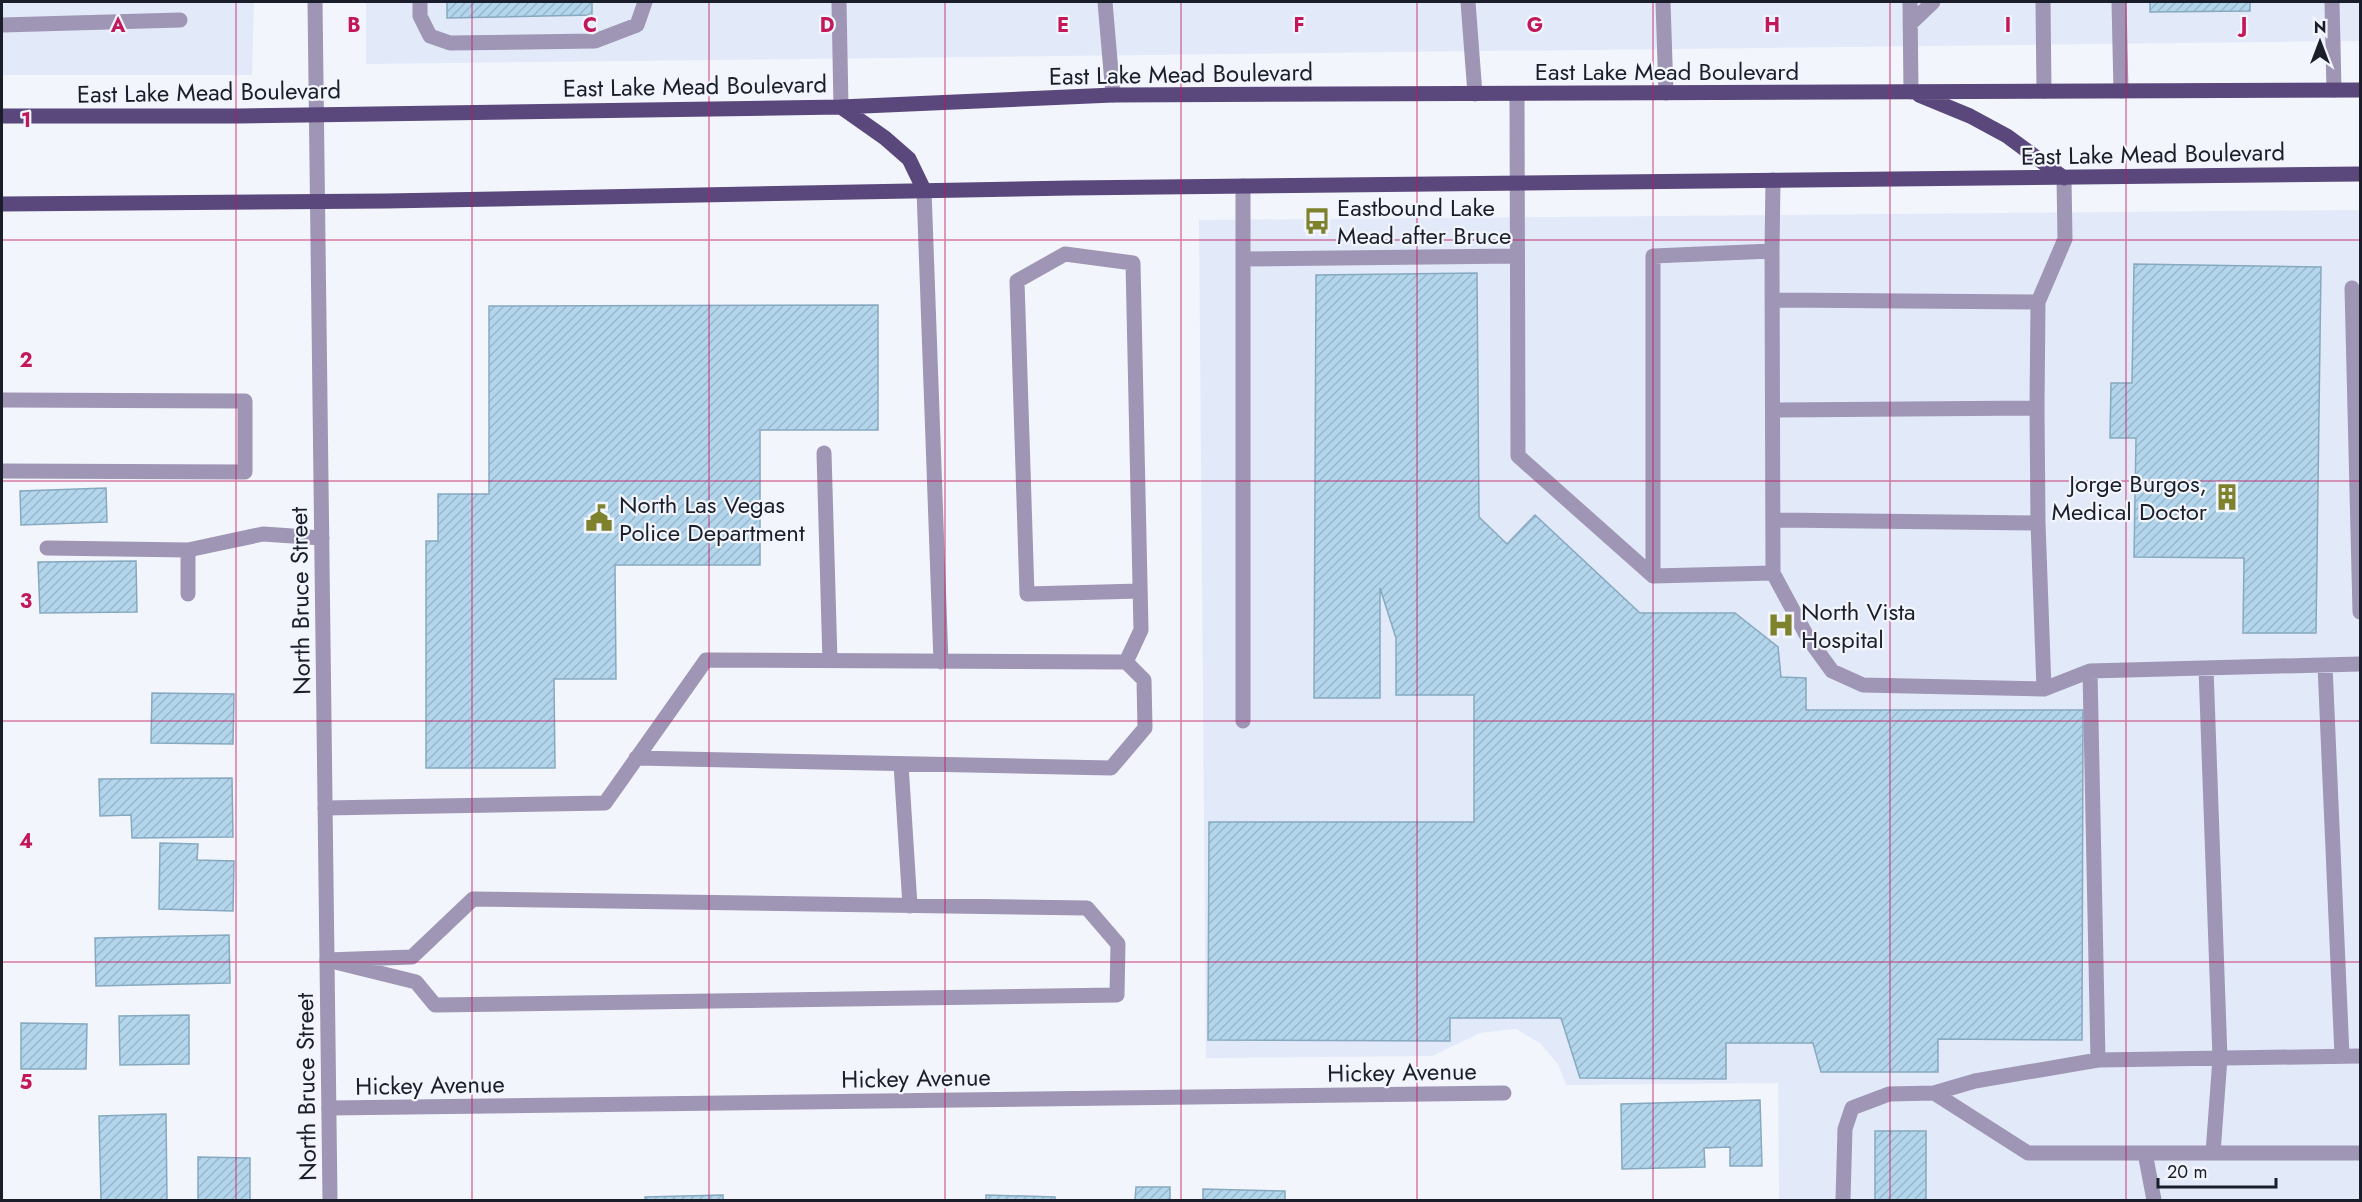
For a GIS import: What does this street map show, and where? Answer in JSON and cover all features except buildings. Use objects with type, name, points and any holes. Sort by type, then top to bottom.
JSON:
[{"type":"main road","name":"East Lake Mead Boulevard","points":[[2,116],[841,106],[1113,95],[2361,90]]},
{"type":"main road","points":[[1911,92],[1970,116],[2007,136],[2064,178]]},
{"type":"main road","points":[[841,106],[885,138],[909,159],[924,190]]},
{"type":"main road","name":"East Lake Mead Boulevard","points":[[2,204],[318,202],[924,190],[2361,174]]},
{"type":"street","name":"North Bruce Street","points":[[315,2],[330,1200]]},
{"type":"street","points":[[420,2],[420,16],[430,36],[450,43],[595,41],[637,25],[645,2]]},
{"type":"street","points":[[839,2],[841,106]]},
{"type":"street","points":[[1105,2],[1113,95]]},
{"type":"street","points":[[1468,2],[1475,94]]},
{"type":"street","points":[[1910,2],[1911,92]]},
{"type":"street","points":[[1910,24],[1933,2]]},
{"type":"street","points":[[2043,2],[2044,91]]},
{"type":"street","points":[[2119,2],[2121,91]]},
{"type":"street","points":[[2332,2],[2334,90]]},
{"type":"street","points":[[1666,3],[1666,93]]},
{"type":"street","points":[[2,25],[180,20]]},
{"type":"street","points":[[1517,94],[1518,456],[1653,576],[1773,573]]},
{"type":"street","points":[[2044,688],[2038,523],[2038,302],[2065,239],[2064,178]]},
{"type":"street","points":[[1773,180],[1773,573],[1808,638],[1832,671],[1863,685],[2044,688],[2090,671],[2361,664]]},
{"type":"street","points":[[1243,186],[1243,722]]},
{"type":"street","points":[[924,190],[941,662]]},
{"type":"street","points":[[1653,576],[1653,256],[1772,251]]},
{"type":"street","points":[[1126,662],[1141,630],[1133,263],[1065,254],[1017,281],[1027,594],[1140,591]]},
{"type":"street","points":[[1243,259],[1517,256]]},
{"type":"street","points":[[2352,288],[2361,612]]},
{"type":"street","points":[[1772,300],[2038,302]]},
{"type":"street","points":[[2,400],[245,401],[245,472],[2,471]]},
{"type":"street","points":[[1773,410],[2037,408]]},
{"type":"street","points":[[824,453],[830,661]]},
{"type":"street","points":[[1773,520],[2038,523]]},
{"type":"street","points":[[46,548],[188,550],[263,534],[322,538]]},
{"type":"street","points":[[188,550],[188,594]]},
{"type":"street","points":[[325,808],[605,802],[636,758],[706,660],[1126,662],[1144,680],[1145,728],[1111,768],[636,758]]},
{"type":"street","points":[[2325,665],[2342,1056]]},
{"type":"street","points":[[2206,668],[2220,1058],[2213,1153]]},
{"type":"street","points":[[2090,671],[2098,1060]]},
{"type":"street","points":[[901,764],[910,906]]},
{"type":"street","points":[[473,899],[1087,908],[1118,944],[1117,995],[435,1005],[416,982],[327,960],[412,957],[473,899]]},
{"type":"street","points":[[1843,1200],[1845,1130],[1852,1108],[1888,1094],[1934,1093],[1975,1081],[2098,1060],[2361,1056]]},
{"type":"street","name":"Hickey Avenue","points":[[329,1108],[1504,1093]]},
{"type":"street","points":[[1934,1093],[2028,1153],[2361,1153]]},
{"type":"street","points":[[2145,1153],[2154,1200]]},
{"type":"shaded area","points":[[2,2],[254,2],[252,75],[2,75]]},
{"type":"shaded area","points":[[366,2],[2360,2],[2360,41],[366,64]]},
{"type":"shaded area","name":"North Vista Hospital","points":[[2360,210],[2360,1200],[1779,1200],[1778,1083],[1566,1085],[1558,1064],[1540,1043],[1516,1029],[1480,1033],[1432,1056],[1206,1058],[1199,220]]},
{"type":"place","name":"Eastbound Lake Mead after Bruce","points":[[1317,221]]},
{"type":"place","name":"Jorge Burgos, Medical Doctor","points":[[2227,497]]},
{"type":"place","name":"North Las Vegas Police Department","points":[[599,518]]},
{"type":"place","name":"North Vista Hospital","points":[[1781,625]]}]
